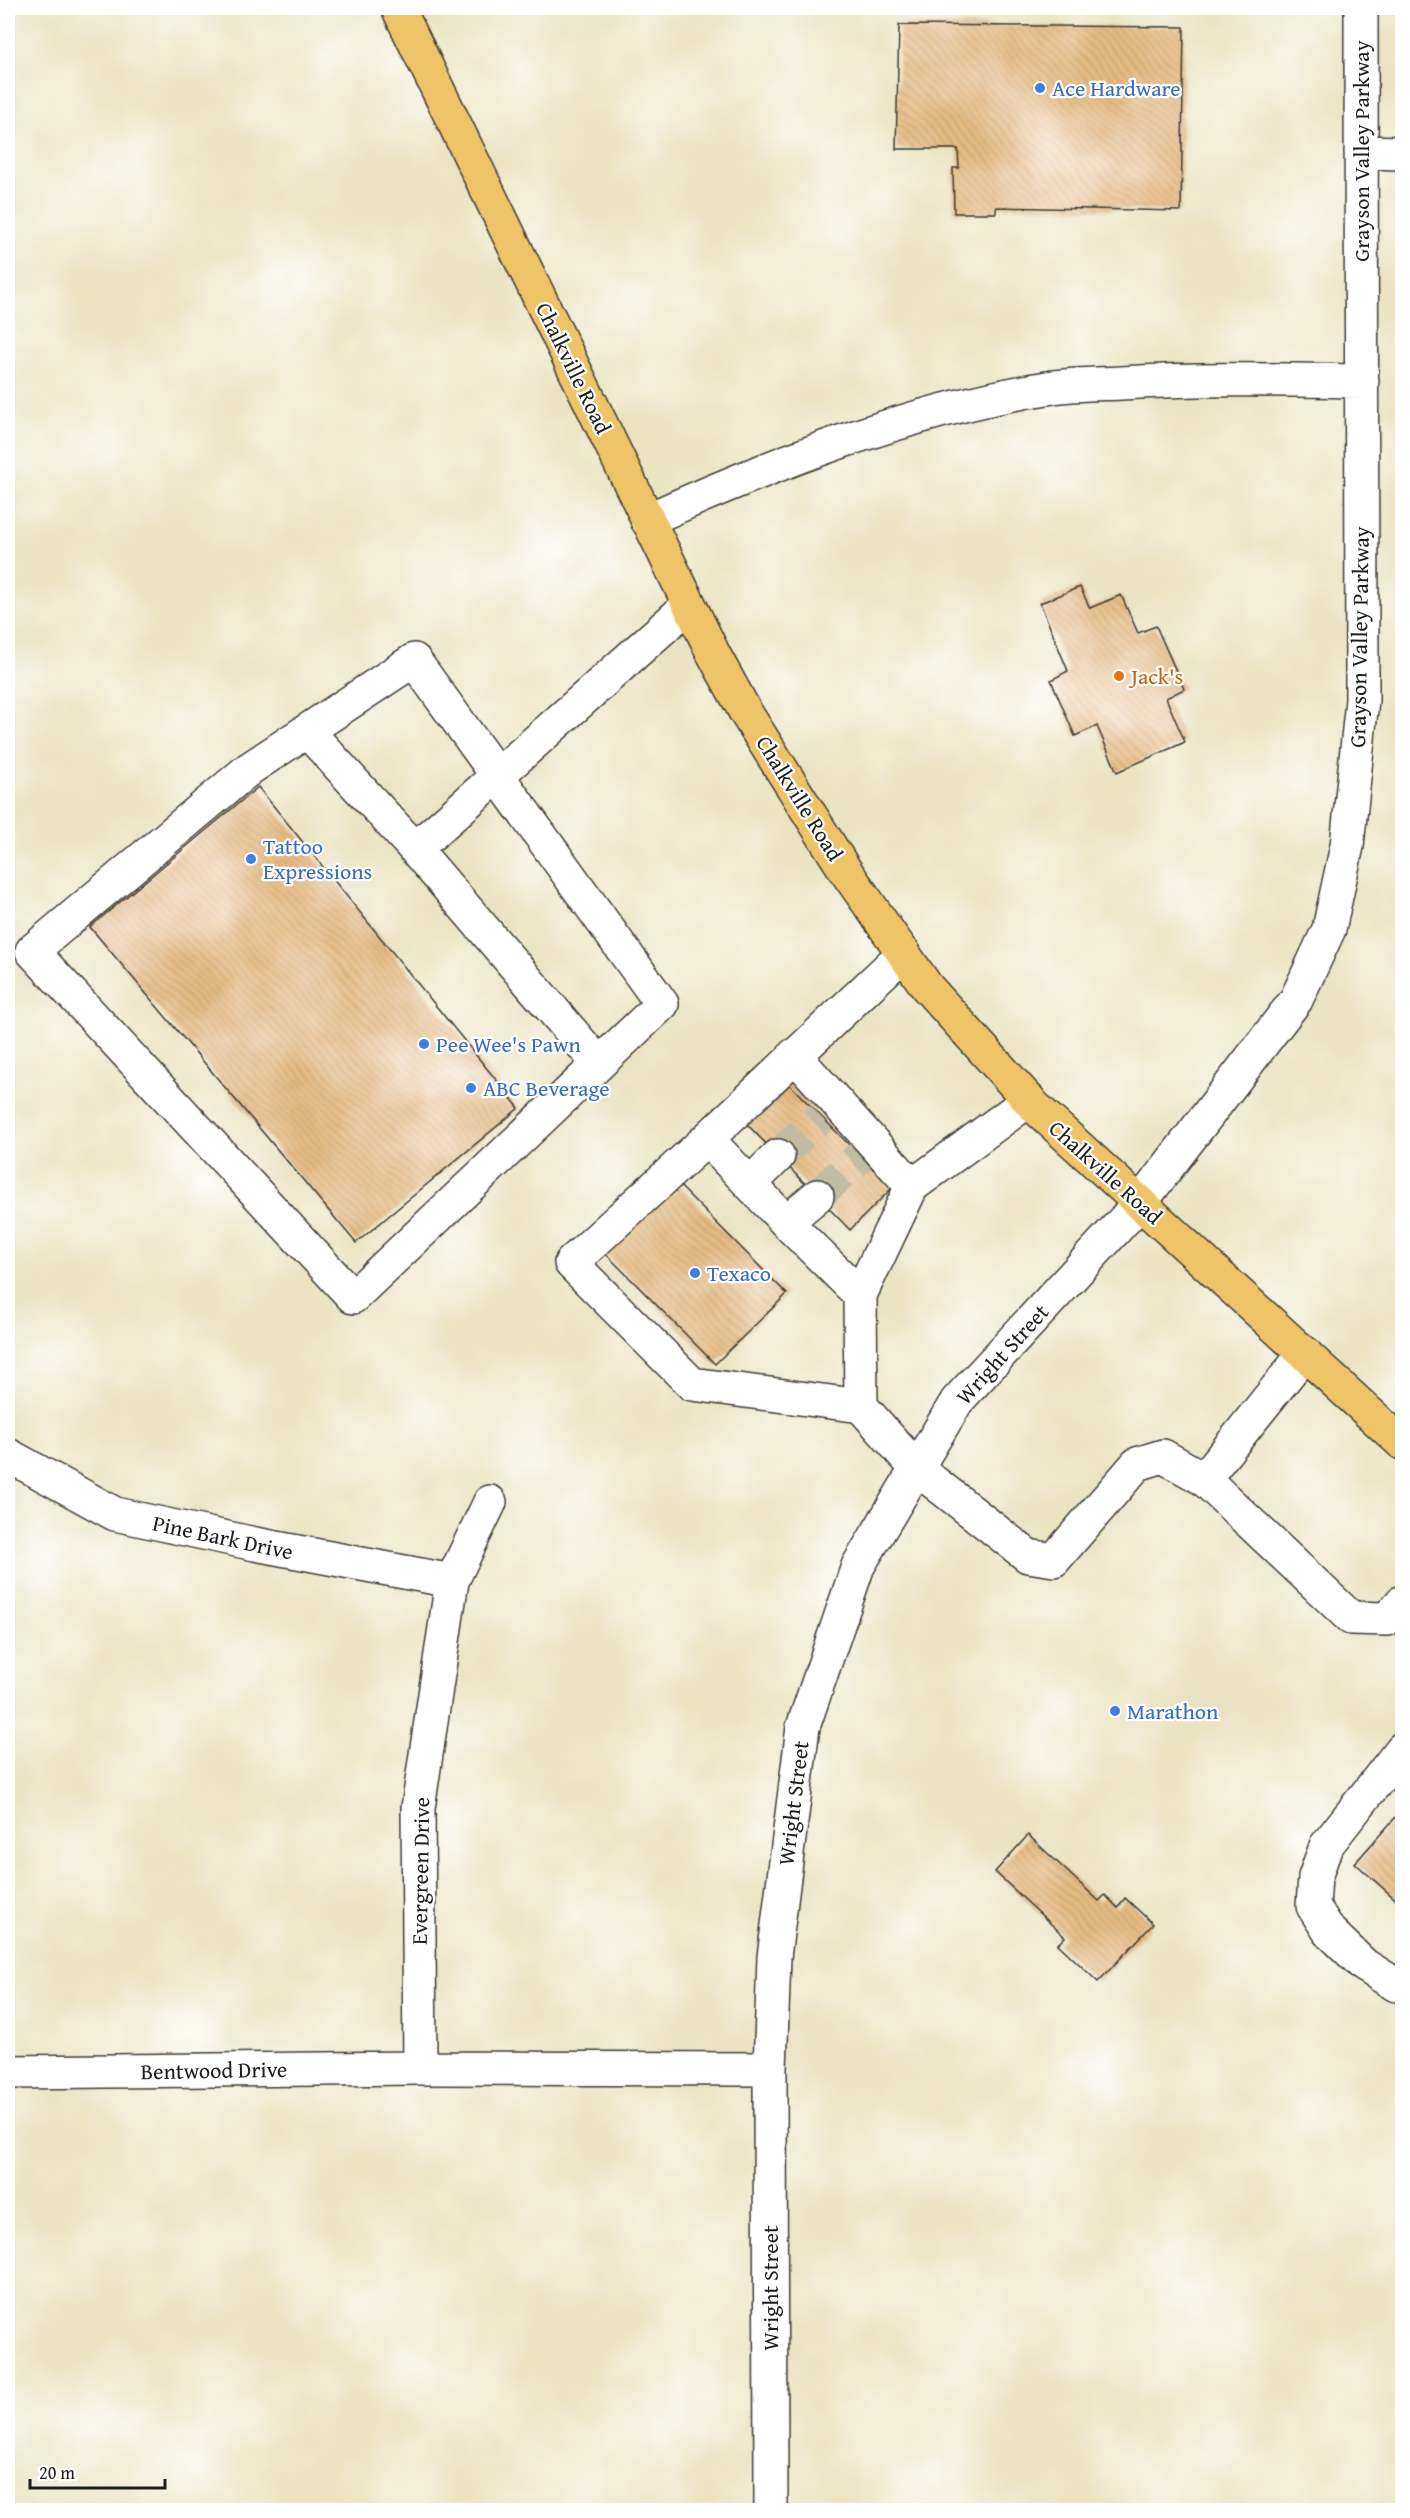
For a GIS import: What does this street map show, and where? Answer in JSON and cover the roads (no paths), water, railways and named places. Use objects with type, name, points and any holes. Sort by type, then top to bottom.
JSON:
[{"type":"main road","name":"Chalkville Road","points":[[398,8],[714,655],[746,713],[845,870],[927,987],[1029,1100],[1402,1443]]},
{"type":"street","name":"Grayson Valley Parkway","points":[[1140,1203],[1296,1000],[1329,929],[1347,846],[1362,700],[1361,8]]},
{"type":"street","points":[[1361,152],[1402,153]]},
{"type":"street","points":[[647,519],[875,430],[947,408],[1054,387],[1150,381],[1362,381]]},
{"type":"street","points":[[415,849],[689,605]]},
{"type":"street","points":[[414,660],[663,1004],[353,1297],[32,951],[249,769],[307,731],[414,660]]},
{"type":"street","points":[[307,731],[415,849],[599,1064]]},
{"type":"street","points":[[904,953],[707,1139],[571,1263],[692,1384],[861,1406],[916,1468],[1028,1556],[1054,1560],[1137,1464],[1163,1456],[1204,1479],[1351,1618],[1387,1619],[1402,1602]]},
{"type":"street","points":[[794,1055],[829,1110],[868,1150],[912,1186]]},
{"type":"street","points":[[861,1406],[860,1295],[912,1186],[1029,1100]]},
{"type":"street","points":[[707,1139],[860,1295]]},
{"type":"street","points":[[750,1184],[778,1156]]},
{"type":"street","points":[[786,1222],[817,1196]]},
{"type":"street","name":"Wright Street","points":[[771,2511],[770,2069],[774,1956],[802,1727],[858,1566],[957,1401],[1140,1203]]},
{"type":"street","points":[[1204,1479],[1305,1353]]},
{"type":"street","name":"Pine Bark Drive","points":[[8,1455],[115,1514],[255,1544],[452,1581]]},
{"type":"street","name":"Evergreen Drive","points":[[420,2068],[418,1808],[452,1581],[490,1502]]},
{"type":"street","points":[[1402,1749],[1326,1846],[1315,1877],[1313,1906],[1329,1931],[1364,1965],[1396,1985],[1402,1984]]},
{"type":"street","points":[[420,2068],[770,2069]]},
{"type":"street","name":"Bentwood Drive","points":[[8,2072],[420,2068]]},
{"type":"tunnel","points":[[778,1156],[821,1117]]},
{"type":"tunnel","points":[[817,1196],[861,1156]]},
{"type":"place","name":"Ace Hardware","points":[[1040,88]]},
{"type":"place","name":"Jack's","points":[[1119,676]]},
{"type":"place","name":"Tattoo Expressions","points":[[251,859]]},
{"type":"place","name":"Pee Wee's Pawn","points":[[424,1044]]},
{"type":"place","name":"ABC Beverage","points":[[471,1088]]},
{"type":"place","name":"Texaco","points":[[695,1273]]},
{"type":"place","name":"Marathon","points":[[1115,1711]]}]
